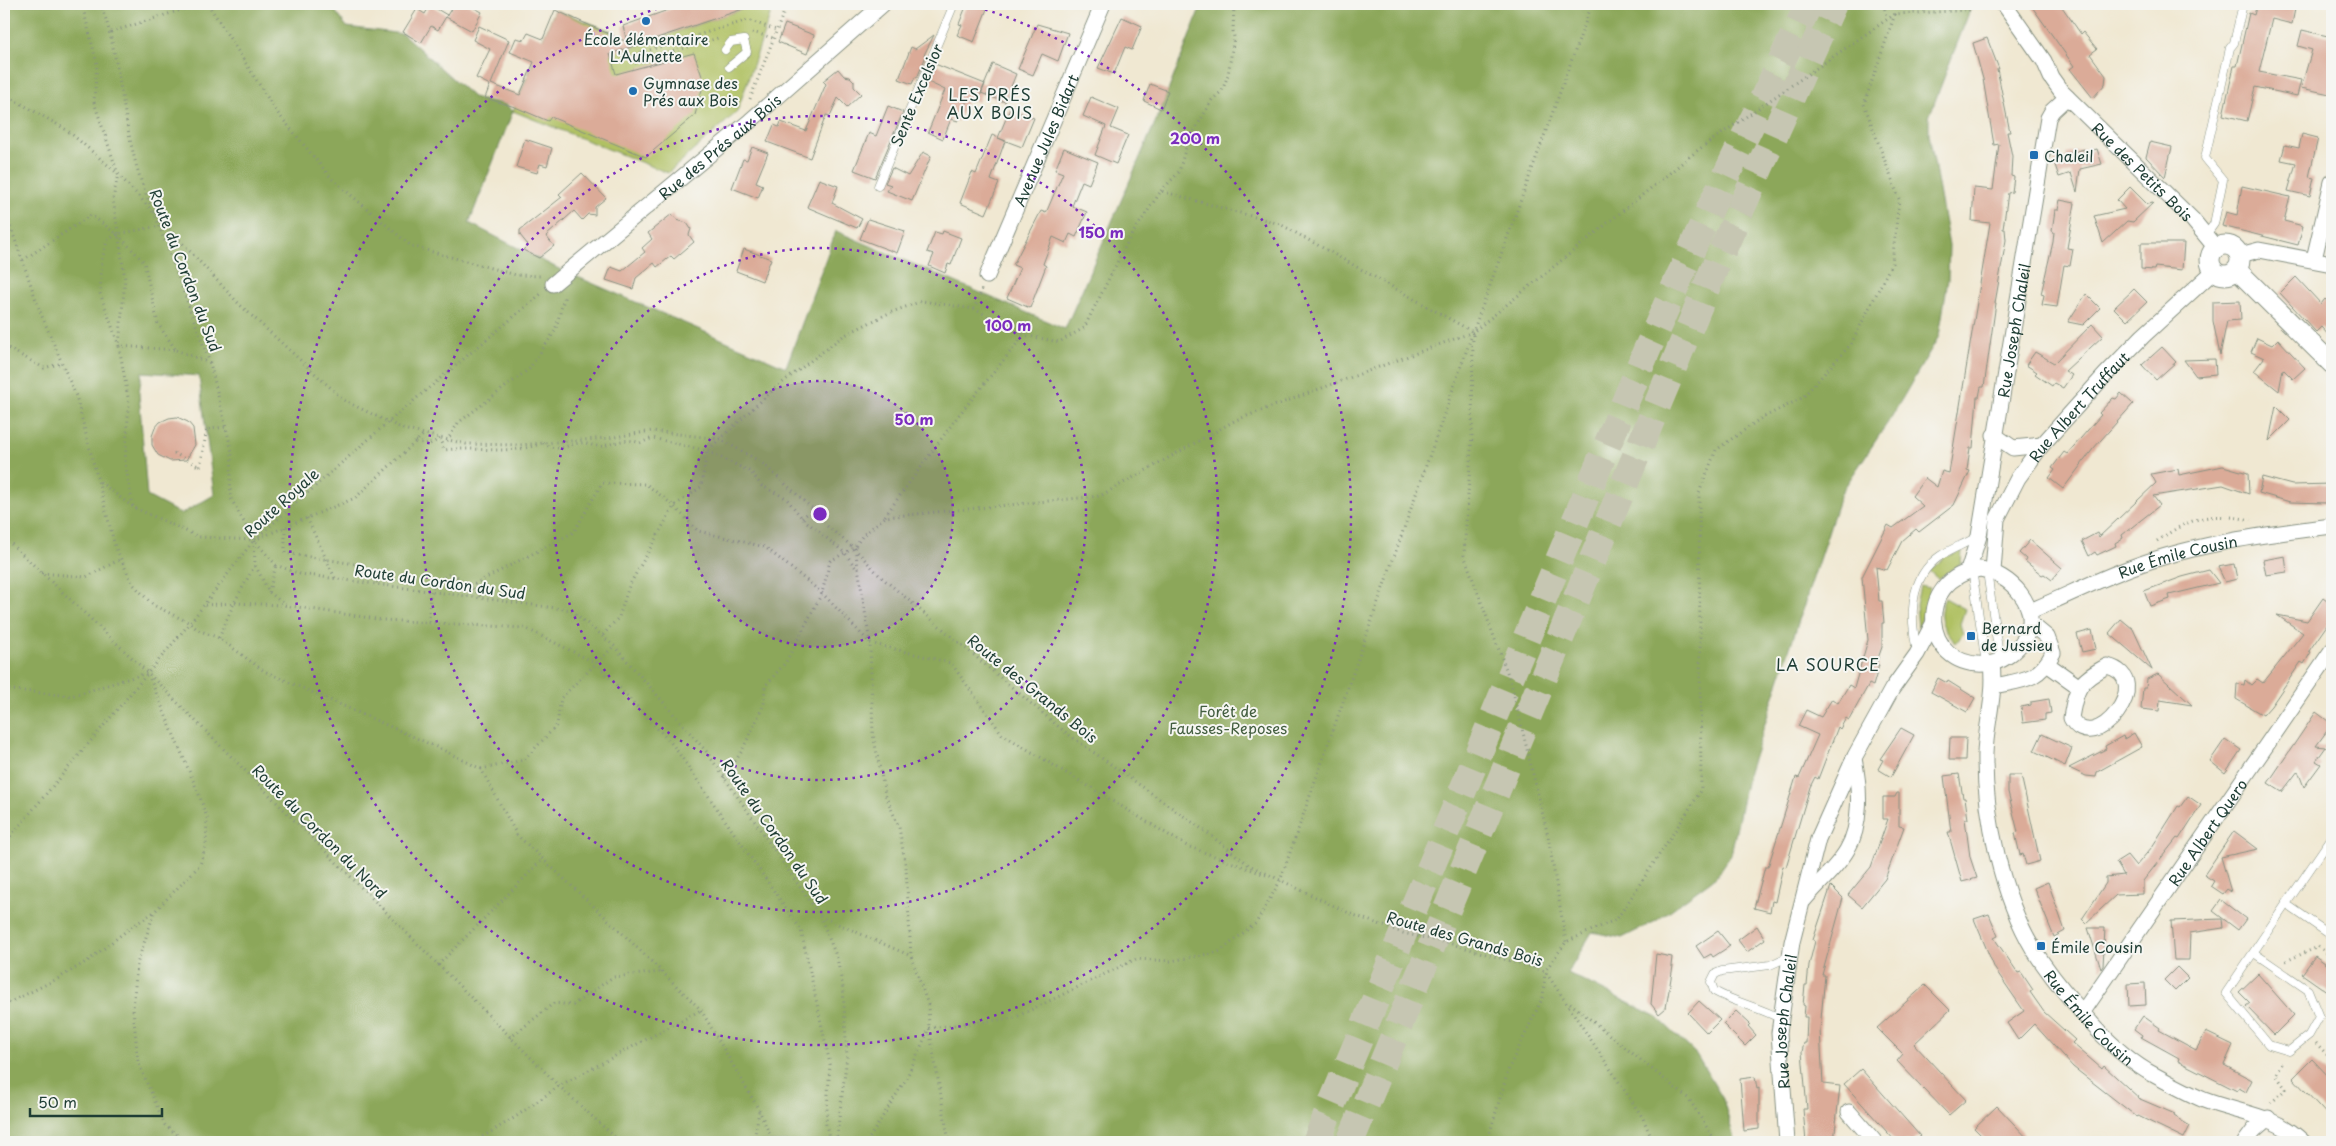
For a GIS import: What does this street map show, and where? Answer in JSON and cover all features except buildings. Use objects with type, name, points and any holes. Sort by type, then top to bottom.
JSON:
[{"type":"street","name":"Rue des Prés aux Bois","points":[[561,284],[883,4]]},
{"type":"street","name":"Avenue Jules Bidart","points":[[987,276],[1104,4]]},
{"type":"street","name":"Rue des Petits Bois","points":[[2004,4],[2044,61],[2051,77],[2067,97],[2211,241]]},
{"type":"street","name":"Rue Joseph Chaleil","points":[[1968,571],[1978,536],[2048,118],[2052,111],[2067,97]]},
{"type":"street","points":[[2314,259],[2332,182]]},
{"type":"street","points":[[2332,264],[2314,259],[2259,250],[2238,262],[2226,275],[2214,270],[2210,261],[2211,241],[2230,245],[2238,262],[2332,364]]},
{"type":"street","name":"Rue Albert Truffaut","points":[[1993,571],[1998,519],[2018,478],[2054,429],[2143,336],[2214,270]]},
{"type":"street","points":[[1994,436],[2013,448],[2042,446]]},
{"type":"street","name":"Rue Émile Cousin","points":[[2030,617],[2118,572],[2173,554],[2240,539],[2332,526]]},
{"type":"street","points":[[1994,686],[2032,678],[2047,664],[2053,654],[2047,637],[2030,617],[2024,598],[1993,571],[1980,569],[1968,571],[1955,577],[1937,597],[1933,610],[1933,624],[1944,648],[1954,657],[1977,665],[1992,664],[2011,654],[2021,644],[2030,617]]},
{"type":"street","name":"Rue Joseph Chaleil","points":[[1787,1142],[1779,1033],[1790,956],[1818,839],[1854,759],[1892,689],[1917,654],[1933,624]]},
{"type":"street","points":[[1917,654],[1944,648]]},
{"type":"street","name":"Rue Albert Quero","points":[[2082,1013],[2332,650]]},
{"type":"street","name":"Rue Émile Cousin","points":[[1992,664],[1994,686],[1985,753],[1987,792],[1999,859],[2010,896],[2030,943],[2049,973],[2082,1013],[2112,1044],[2146,1070],[2203,1100],[2262,1118],[2303,1142]]},
{"type":"street","points":[[2047,664],[2078,686]]},
{"type":"street","name":"Rue Joseph Chaleil","points":[[1802,903],[1848,849],[1855,829],[1858,804],[1854,759]]},
{"type":"street","points":[[1849,1112],[1876,1142]]},
{"type":"street","points":[[2245,1142],[2262,1118]]},
{"type":"lane","name":"Sente Excelsior","points":[[878,186],[954,4]]},
{"type":"lane","points":[[2211,241],[2223,180],[2205,158],[2230,48],[2234,43],[2243,4]]},
{"type":"lane","points":[[725,50],[731,42],[744,40],[747,52],[729,67]]},
{"type":"lane","points":[[1917,654],[1913,604],[1915,588],[1920,578],[1931,564],[1941,556],[1978,536]]},
{"type":"lane","points":[[1968,571],[1973,576],[1985,657],[1992,664],[1999,656],[1988,578],[1993,571]]},
{"type":"lane","points":[[2254,953],[2308,990],[2319,1017],[2309,1035],[2289,1051],[2269,1046],[2226,993],[2332,837]]},
{"type":"lane","points":[[2286,904],[2332,936]]},
{"type":"lane","points":[[1781,1019],[1767,1011],[1725,997],[1714,991],[1712,982],[1715,974],[1722,971],[1770,965],[1790,956]]},
{"type":"path","points":[[82,4],[97,64],[94,102],[118,174],[113,199],[117,234],[126,279],[119,346]]},
{"type":"path","name":"Route du Cordon du Sud","points":[[101,4],[111,32],[133,152],[142,187],[160,226],[174,269],[210,363],[232,452],[230,498],[254,540],[276,565],[300,574],[571,610],[604,635],[706,751],[820,916],[837,958],[843,988],[847,1057],[836,1142]]},
{"type":"path","points":[[111,32],[200,4]]},
{"type":"path","points":[[208,4],[276,111],[332,179],[411,246],[516,275],[561,284],[555,332],[529,369],[458,423],[447,441]]},
{"type":"path","points":[[750,121],[745,110],[787,4]]},
{"type":"path","points":[[604,635],[619,617],[629,586],[674,506],[701,487],[707,451],[774,389],[843,336],[889,313],[922,301],[974,309],[1024,335],[1059,342],[1084,328],[1129,239],[1160,191],[1179,172],[1185,150],[1192,135],[1212,100],[1222,91],[1228,75],[1234,37],[1232,31],[1234,4]]},
{"type":"path","points":[[929,1028],[1014,1018],[1136,959],[1170,961],[1219,952],[1256,923],[1280,881],[1473,332],[1592,4]]},
{"type":"path","points":[[1883,4],[1888,18]]},
{"type":"path","points":[[885,517],[1100,496],[1236,420],[1473,332],[1698,150],[1888,18],[1895,14],[1970,10],[1977,4]]},
{"type":"path","points":[[1488,1142],[1509,1068],[1543,997],[1545,971],[1566,942],[1617,919],[1700,791],[1699,493],[1716,450],[1760,419],[1802,398],[1851,344],[1892,264],[1899,200],[1864,104],[1895,14]]},
{"type":"path","points":[[626,57],[748,20],[776,30]]},
{"type":"path","points":[[745,30],[773,38]]},
{"type":"path","points":[[635,63],[727,35]]},
{"type":"path","points":[[4,94],[67,130],[118,174],[153,209]]},
{"type":"path","points":[[1160,191],[1280,224],[1473,332]]},
{"type":"path","points":[[4,208],[41,314],[76,396],[115,546],[132,583],[153,605],[190,623],[198,630],[219,638],[264,671],[441,749],[481,769],[517,835],[701,1010],[759,1110],[773,1142]]},
{"type":"path","name":"Route des Grands Bois","points":[[153,209],[240,305],[344,401],[387,423],[422,435],[466,444],[519,445],[608,438],[652,431],[720,439],[761,462],[813,509],[827,526],[854,548],[880,576],[1064,732],[1209,834],[1249,865],[1351,914],[1402,933],[1452,944],[1545,971],[1567,1000],[1643,1118],[1653,1142]]},
{"type":"path","points":[[22,260],[91,215],[117,234],[144,262],[158,324],[176,350]]},
{"type":"path","points":[[133,507],[125,464],[129,403],[119,346],[100,293],[102,259],[107,241],[117,234],[160,226]]},
{"type":"path","points":[[974,309],[987,276]]},
{"type":"path","name":"Route Royale","points":[[4,844],[190,623],[254,540],[387,423],[561,284]]},
{"type":"path","points":[[1473,332],[1472,435],[1464,555],[1511,683],[1548,836],[1566,942]]},
{"type":"path","points":[[724,778],[742,751],[764,704],[765,686],[786,662],[822,593],[830,561],[854,548],[863,535],[885,517],[958,416],[1024,335]]},
{"type":"path","points":[[4,346],[44,368],[62,363]]},
{"type":"path","points":[[119,346],[176,350],[210,363]]},
{"type":"path","points":[[174,453],[200,466],[207,429],[226,427]]},
{"type":"path","points":[[99,481],[133,507],[199,538],[254,540],[356,498],[422,435]]},
{"type":"path","points":[[416,440],[428,446],[440,439],[444,450],[460,448],[497,451],[531,447],[544,442],[549,447],[564,449],[582,443],[601,447],[620,440],[631,440],[640,443],[652,438],[707,451],[751,472],[762,486],[786,498],[802,518],[845,553],[856,568]]},
{"type":"path","points":[[466,596],[471,586],[574,532],[602,483],[646,484],[674,506],[698,530],[765,547],[822,593],[870,643],[951,663],[1002,734],[1187,846],[1280,881]]},
{"type":"path","points":[[802,518],[813,509]]},
{"type":"path","points":[[307,518],[328,559],[335,578]]},
{"type":"path","points":[[285,527],[285,553],[355,564],[380,584]]},
{"type":"path","name":"Route du Cordon du Nord","points":[[4,537],[148,673],[510,1038],[620,1142]]},
{"type":"path","points":[[254,540],[255,565],[268,592],[285,605]]},
{"type":"path","points":[[854,548],[870,643],[873,734],[885,794],[898,827],[906,868],[911,956],[928,1005],[929,1028],[949,1142]]},
{"type":"path","points":[[41,572],[86,577],[121,559]]},
{"type":"path","points":[[219,638],[234,603],[255,565]]},
{"type":"path","points":[[268,592],[276,565]]},
{"type":"path","points":[[429,622],[430,591],[439,579],[452,573],[471,586],[482,598]]},
{"type":"path","points":[[204,605],[234,603],[285,605],[383,620],[525,628],[596,663],[673,746],[802,930],[830,1064],[826,1124],[830,1142]]},
{"type":"path","points":[[481,769],[524,760],[557,725],[561,698],[614,646]]},
{"type":"path","points":[[4,689],[72,696],[148,673],[207,818],[206,845],[200,865],[154,912],[59,978],[4,1005]]},
{"type":"path","points":[[438,965],[543,859]]},
{"type":"path","points":[[154,912],[137,964],[133,1009],[138,1062],[165,1125],[186,1142]]},
{"type":"path","points":[[820,916],[911,956]]},
{"type":"path","points":[[2274,967],[2318,947]]},
{"type":"path","points":[[510,1038],[554,1003],[573,1005],[614,977],[662,972]]},
{"type":"path","points":[[1567,1000],[1689,1099],[1716,1142]]},
{"type":"path","points":[[474,1142],[514,1118],[559,1086],[701,1010]]},
{"type":"path","points":[[867,1142],[906,1078],[929,1028]]},
{"type":"path","points":[[2309,1035],[2332,1060]]},
{"type":"path","points":[[2262,1118],[2286,1089],[2276,1075],[2289,1051]]},
{"type":"path","points":[[754,1142],[759,1110]]},
{"type":"green space","name":"Forêt de Fausses-Reposes","points":[[4,4],[330,4],[347,27],[403,34],[473,97],[506,105],[513,111],[469,223],[557,268],[786,367],[836,231],[1065,329],[1161,109],[1202,4],[1978,4],[1970,10],[1929,117],[1929,134],[1949,246],[1948,279],[1939,336],[1892,416],[1841,493],[1747,778],[1731,855],[1716,877],[1656,921],[1622,938],[1592,932],[1568,973],[1657,1017],[1696,1054],[1723,1099],[1735,1142],[4,1142]],"holes":[[[142,372],[199,376],[214,495],[181,514],[147,496],[139,393]]]},
{"type":"green space","name":"Gymnase des Prés aux Bois","points":[[757,4],[760,11],[769,7],[768,4],[774,4],[737,112],[668,173],[513,111],[555,10],[614,32],[621,51]]},
{"type":"green space","points":[[1962,551],[1961,563],[1938,579],[1929,571],[1945,557]]},
{"type":"green space","points":[[1920,586],[1930,588],[1918,628],[1916,605]]},
{"type":"green space","points":[[1945,598],[1965,609],[1960,624],[1963,634],[1956,643],[1942,622],[1941,611]]},
{"type":"tunnel","points":[[1316,1142],[1646,352],[1708,213],[1809,4]]},
{"type":"tunnel","points":[[1350,1142],[1714,269],[1833,4]]},
{"type":"place","name":"École élémentaire L'Aulnette","points":[[646,21]]},
{"type":"place","name":"Gymnase des Prés aux Bois","points":[[633,91]]},
{"type":"place","name":"Chaleil","points":[[2034,155]]},
{"type":"place","name":"Bernard de Jussieu","points":[[1971,636]]},
{"type":"place","name":"Émile Cousin","points":[[2041,946]]},
{"type":"district","name":"LES PRÉS AUX BOIS","points":[[990,103]]},
{"type":"district","name":"LA SOURCE","points":[[1828,664]]}]
